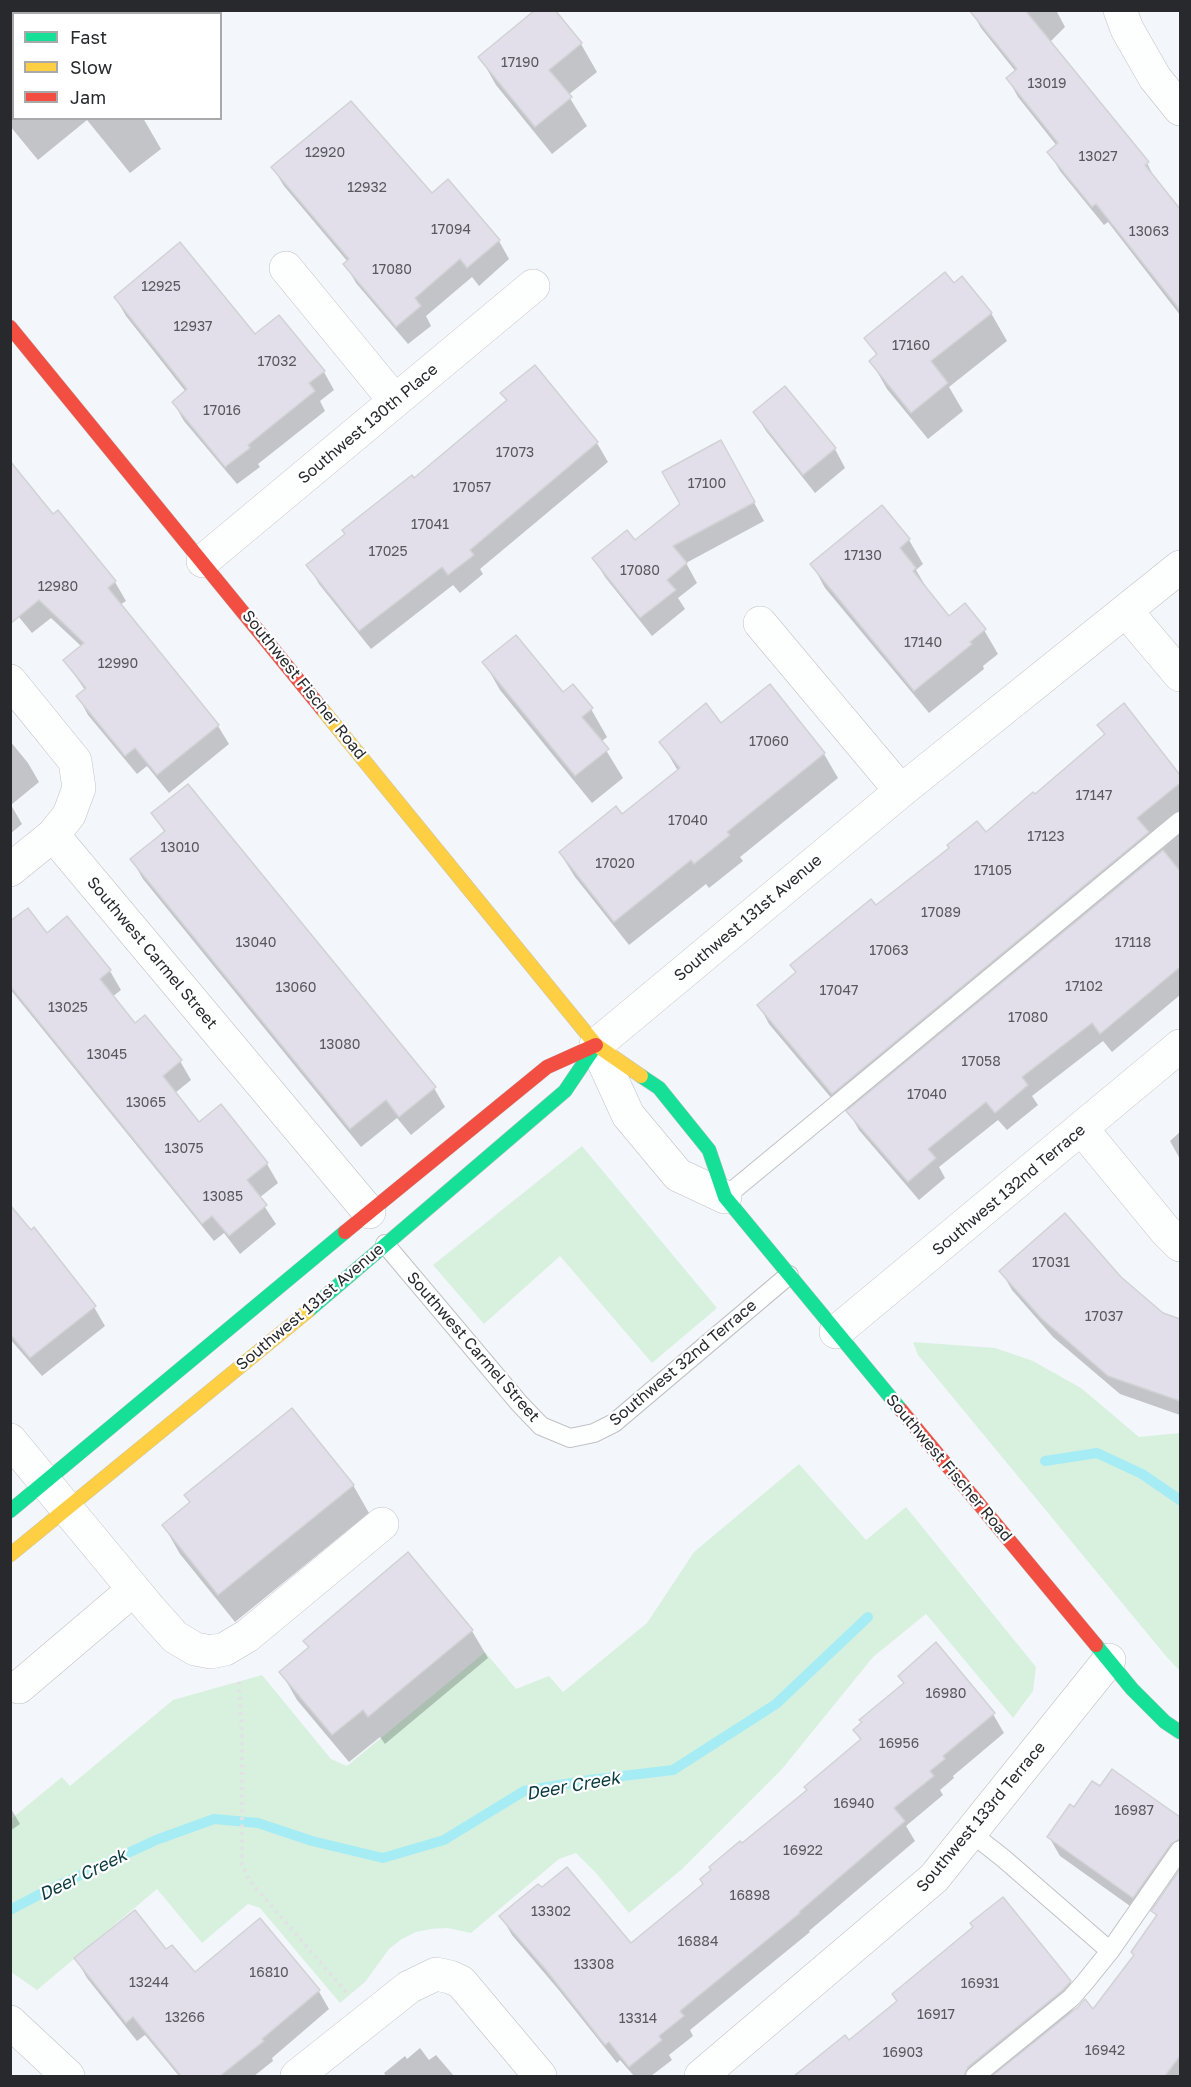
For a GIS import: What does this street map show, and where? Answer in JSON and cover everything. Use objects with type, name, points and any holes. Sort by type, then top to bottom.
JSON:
[{"type":"street","points":[[1120,10],[1127,30],[1155,78],[1180,109]]},
{"type":"street","points":[[286,268],[395,401]]},
{"type":"street","name":"Southwest 130th Place","points":[[203,561],[533,286]]},
{"type":"street","name":"Southwest Fischer Road","points":[[10,327],[596,1045],[628,1115],[678,1175],[725,1197],[1132,1689],[1165,1722],[1180,1732]]},
{"type":"street","name":"Southwest 131st Avenue","points":[[10,1511],[547,1067],[596,1045],[901,791],[1180,567]]},
{"type":"street","points":[[1126,611],[1180,675]]},
{"type":"street","points":[[760,623],[901,791]]},
{"type":"street","points":[[10,681],[75,761],[79,788],[69,816],[53,835],[10,870]]},
{"type":"street","name":"Southwest Carmel Street","points":[[53,835],[369,1212]]},
{"type":"street","name":"Southwest 131st Avenue","points":[[10,1555],[385,1244],[565,1091],[596,1045]]},
{"type":"street","name":"Southwest 132nd Terrace","points":[[836,1332],[1180,1046]]},
{"type":"street","points":[[1082,1129],[1180,1245]]},
{"type":"street","points":[[10,1440],[133,1590],[175,1637],[195,1649],[211,1652],[225,1649],[246,1636],[382,1524]]},
{"type":"street","points":[[19,1687],[133,1590]]},
{"type":"street","name":"Southwest 133rd Terrace","points":[[701,2076],[934,1878],[1109,1660]]},
{"type":"street","points":[[297,2076],[409,1987],[436,1974],[461,1982],[540,2076]]},
{"type":"street","points":[[10,2022],[68,2076]]},
{"type":"lane","points":[[725,1197],[1180,822]]},
{"type":"lane","name":"Southwest Carmel Street","points":[[385,1244],[519,1403],[541,1426],[570,1438]]},
{"type":"lane","name":"Southwest 32nd Terrace","points":[[570,1438],[594,1433],[614,1423],[789,1275]]},
{"type":"lane","points":[[970,1832],[1110,1951]]},
{"type":"lane","points":[[975,2076],[1071,1998],[1110,1951],[1180,1850]]},
{"type":"path","points":[[237,1642],[242,1735],[242,1864],[249,1880],[369,2019]]},
{"type":"green space","points":[[582,1146],[717,1308],[652,1363],[560,1256],[484,1324],[433,1265]]},
{"type":"green space","points":[[913,1342],[995,1348],[1033,1361],[1081,1388],[1139,1437],[1180,1433],[1180,1671],[918,1355]]},
{"type":"green space","points":[[799,1464],[866,1540],[906,1507],[1036,1667],[1033,1691],[1013,1718],[926,1614],[873,1657],[782,1769],[682,1869],[629,1913],[576,1853],[559,1859],[471,1933],[447,1928],[431,1929],[416,1932],[402,1939],[389,1949],[365,1982],[340,2003],[260,1908],[248,1904],[202,1943],[157,1889],[37,1990],[11,1972],[11,1819],[62,1777],[70,1786],[173,1700],[262,1675],[331,1759],[347,1766],[485,1652],[516,1689],[549,1676],[563,1692],[647,1623],[694,1552]]},
{"type":"building","points":[[535,10],[555,10],[582,43],[549,70],[572,97],[535,127],[478,57]]},
{"type":"building","points":[[969,10],[1025,10],[1149,162],[1145,165],[1180,209],[1180,310],[1096,204],[1092,207],[1047,152],[1058,143],[1006,78],[1017,69]]},
{"type":"building","points":[[351,101],[432,193],[448,179],[500,240],[467,268],[460,259],[415,298],[421,306],[396,327],[343,264],[349,259],[271,167]]},
{"type":"building","points":[[180,242],[255,334],[279,315],[325,371],[309,383],[315,391],[248,445],[250,448],[225,467],[172,402],[187,389],[114,297]]},
{"type":"building","points":[[945,272],[954,283],[962,276],[992,313],[931,361],[948,383],[911,413],[869,361],[877,354],[864,338]]},
{"type":"building","points":[[535,365],[598,442],[470,550],[474,555],[448,575],[442,567],[359,631],[306,565],[345,534],[342,530],[412,475],[414,478],[507,400],[500,393]]},
{"type":"building","points":[[785,386],[836,448],[803,475],[753,412]]},
{"type":"building","points":[[721,440],[755,502],[673,546],[687,563],[667,580],[676,590],[640,618],[592,558],[627,530],[635,540],[680,504],[662,472]]},
{"type":"building","points":[[10,461],[53,514],[58,510],[116,581],[108,588],[219,725],[157,775],[135,748],[125,756],[76,696],[86,688],[63,660],[84,643],[39,600],[10,624]]},
{"type":"building","points":[[882,505],[910,539],[900,548],[916,568],[913,571],[949,616],[965,603],[986,629],[970,642],[972,644],[914,691],[810,564]]},
{"type":"building","points":[[516,635],[563,692],[573,684],[593,708],[582,717],[609,749],[575,776],[482,662]]},
{"type":"building","points":[[770,684],[825,753],[727,832],[730,835],[694,864],[691,860],[614,922],[559,852],[616,806],[622,814],[680,768],[659,742],[706,703],[721,723]]},
{"type":"building","points":[[1124,703],[1180,775],[1180,783],[1137,818],[1149,832],[832,1094],[757,1005],[796,972],[790,965],[871,899],[876,905],[949,848],[947,845],[977,821],[986,832],[1033,792],[1035,794],[1105,734],[1097,725]]},
{"type":"building","points":[[188,784],[436,1087],[399,1117],[386,1100],[350,1129],[130,859],[165,831],[151,813]]},
{"type":"building","points":[[1163,850],[1180,871],[1180,967],[1100,1034],[1092,1023],[1022,1077],[1028,1085],[995,1113],[986,1102],[928,1149],[936,1158],[908,1182],[846,1111]]},
{"type":"building","points":[[28,908],[47,933],[67,916],[111,970],[100,979],[135,1023],[145,1015],[182,1060],[163,1076],[199,1122],[221,1104],[268,1163],[247,1180],[267,1205],[229,1236],[212,1216],[202,1224],[10,986],[10,921]]},
{"type":"building","points":[[10,1205],[31,1230],[34,1227],[96,1306],[30,1358],[10,1334]]},
{"type":"building","points":[[1065,1213],[1121,1277],[1163,1313],[1180,1319],[1180,1401],[1108,1376],[1041,1318],[999,1271]]},
{"type":"building","points":[[292,1408],[354,1485],[218,1595],[162,1525],[190,1502],[184,1495]]},
{"type":"building","points":[[408,1552],[473,1630],[368,1717],[363,1710],[332,1735],[279,1672],[309,1647],[303,1641]]},
{"type":"building","points":[[936,1642],[995,1713],[943,1756],[945,1759],[930,1771],[934,1776],[894,1808],[905,1821],[800,1913],[680,2011],[684,2016],[659,2036],[662,2040],[629,2067],[609,2042],[605,2045],[546,1970],[499,1916],[538,1884],[542,1887],[567,1867],[631,1943],[703,1884],[700,1879],[711,1870],[709,1867],[807,1790],[804,1787],[861,1739],[853,1730],[862,1722],[859,1720],[904,1683],[898,1676]]},
{"type":"building","points":[[1112,1769],[1180,1817],[1180,1839],[1171,1844],[1133,1898],[1047,1837],[1070,1804],[1074,1807],[1092,1781],[1100,1786]]},
{"type":"building","points":[[1180,1869],[1180,2056],[1165,2076],[992,2076],[1085,1999],[1093,2009],[1134,1955],[1131,1952],[1157,1915],[1151,1911]]},
{"type":"building","points":[[1003,1897],[1071,1981],[968,2067],[964,2076],[794,2076],[845,2035],[849,2040],[897,2001],[892,1994],[973,1927],[970,1923]]},
{"type":"building","points":[[135,1910],[166,1949],[172,1945],[195,1972],[260,1918],[320,1990],[262,2039],[264,2041],[220,2076],[181,2076],[133,2017],[126,2023],[74,1958]]},
{"type":"waterway","name":"Deer Creek","points":[[1045,1461],[1097,1453],[1142,1474],[1180,1500]]},
{"type":"waterway","name":"Deer Creek","points":[[10,1910],[156,1840],[214,1819],[258,1823],[312,1841],[383,1858],[444,1840],[524,1791],[589,1780],[673,1770],[776,1704],[868,1617]]},
{"type":"traffic: fast","points":[[308,1311],[565,1091],[596,1045]]},
{"type":"traffic: fast","points":[[641,1076],[659,1088],[709,1150],[725,1197],[901,1410]]},
{"type":"traffic: fast","points":[[10,1511],[345,1232]]},
{"type":"traffic: fast","points":[[1096,1645],[1132,1689],[1165,1722],[1180,1732]]},
{"type":"traffic: slow","points":[[322,709],[596,1045],[641,1076]]},
{"type":"traffic: slow","points":[[10,1555],[308,1311]]},
{"type":"traffic: jam","points":[[10,327],[322,709]]},
{"type":"traffic: jam","points":[[345,1232],[547,1067],[596,1045]]},
{"type":"traffic: jam","points":[[901,1410],[1096,1645]]}]
